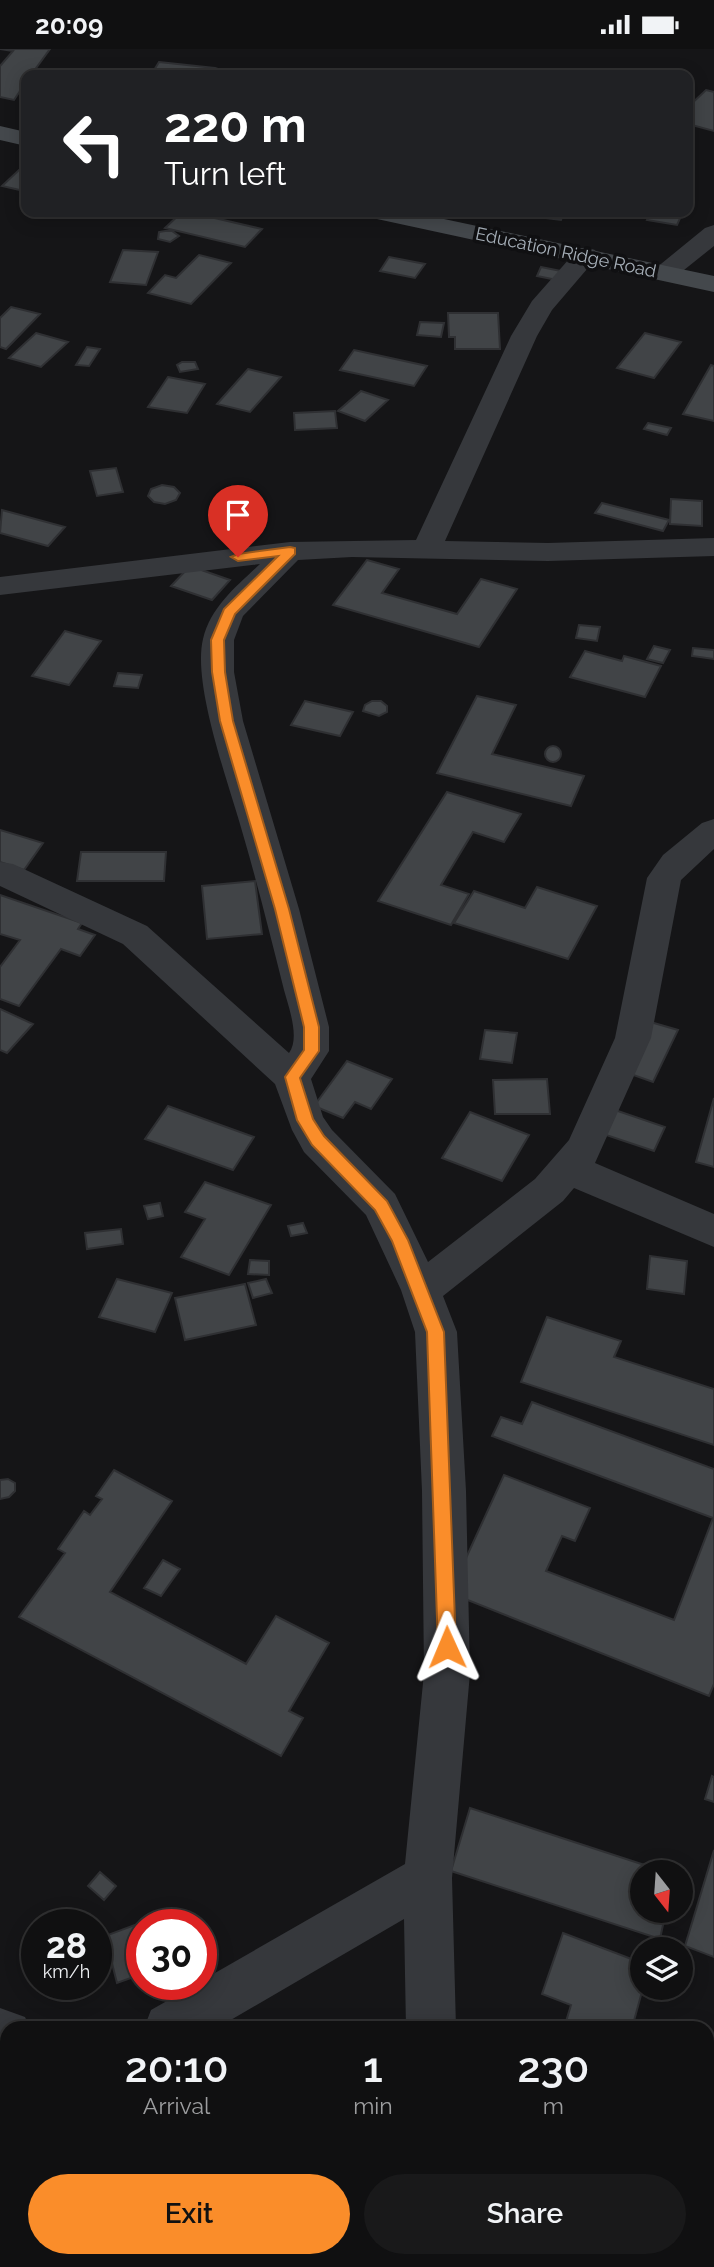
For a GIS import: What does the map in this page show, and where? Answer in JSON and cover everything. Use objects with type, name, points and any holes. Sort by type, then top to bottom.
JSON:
[{"type":"main road","points":[[0,133],[21,138]]},
{"type":"main road","name":"Education Ridge Road","points":[[401,217],[714,284]]},
{"type":"street","points":[[666,273],[714,233]]},
{"type":"street","points":[[426,551],[524,335],[541,307],[586,255]]},
{"type":"street","points":[[0,586],[290,551],[352,548],[426,551],[714,547]]},
{"type":"street","points":[[290,551],[229,612],[218,640],[218,672],[227,721],[282,909],[311,1027],[311,1051],[292,1077]]},
{"type":"street","points":[[421,1290],[549,1190],[584,1149],[633,1038],[664,878],[675,863],[714,831]]},
{"type":"street","points":[[0,874],[13,876],[135,935],[292,1077],[305,1120],[318,1141],[381,1205],[421,1290],[436,1332],[444,1491],[447,1673],[428,1878],[431,2021]]},
{"type":"street","points":[[570,1168],[714,1231]]},
{"type":"street","points":[[181,2021],[428,1878]]},
{"type":"building","points":[[0,49],[50,49],[35,70],[21,70],[21,90],[14,100],[0,97],[0,66],[13,51]]},
{"type":"building","points":[[159,62],[221,70],[154,70]]},
{"type":"building","points":[[706,90],[714,92],[714,131],[693,125],[693,102]]},
{"type":"building","points":[[19,170],[21,170],[21,190],[2,186]]},
{"type":"building","points":[[177,217],[210,217],[262,229],[245,247],[165,228]]},
{"type":"building","points":[[538,217],[562,217],[561,220]]},
{"type":"building","points":[[648,217],[681,217],[677,225],[647,220]]},
{"type":"building","points":[[172,231],[179,236],[170,242],[158,239],[159,232]]},
{"type":"building","points":[[123,250],[158,252],[146,285],[110,282]]},
{"type":"building","points":[[199,255],[231,263],[191,304],[148,293],[165,275],[176,278]]},
{"type":"building","points":[[389,257],[425,264],[415,278],[380,271]]},
{"type":"building","points":[[541,267],[561,271],[557,280],[537,276]]},
{"type":"building","points":[[11,307],[40,314],[6,349],[0,347],[0,318]]},
{"type":"building","points":[[448,313],[498,313],[500,349],[455,349],[455,337],[449,337]]},
{"type":"building","points":[[420,322],[444,323],[441,337],[417,335]]},
{"type":"building","points":[[36,333],[68,342],[41,367],[9,358]]},
{"type":"building","points":[[645,333],[681,342],[654,378],[617,368]]},
{"type":"building","points":[[87,347],[100,349],[89,366],[76,365]]},
{"type":"building","points":[[354,350],[427,366],[414,386],[340,370]]},
{"type":"building","points":[[182,362],[195,362],[198,369],[180,372],[177,365]]},
{"type":"building","points":[[711,365],[714,366],[714,421],[683,414]]},
{"type":"building","points":[[248,369],[281,377],[250,412],[217,404]]},
{"type":"building","points":[[168,377],[205,384],[187,413],[148,407]]},
{"type":"building","points":[[361,391],[388,400],[365,421],[338,411]]},
{"type":"building","points":[[335,411],[337,428],[295,430],[294,413]]},
{"type":"building","points":[[648,423],[671,428],[667,435],[644,429]]},
{"type":"building","points":[[116,468],[123,492],[97,496],[90,471]]},
{"type":"building","points":[[162,485],[174,487],[180,493],[176,500],[165,504],[154,502],[148,496],[151,489]]},
{"type":"building","points":[[671,499],[702,501],[702,526],[670,524]]},
{"type":"building","points":[[602,503],[669,520],[663,531],[595,513]]},
{"type":"building","points":[[2,510],[65,527],[48,546],[0,533]]},
{"type":"building","points":[[367,560],[399,569],[382,593],[457,614],[481,579],[517,589],[479,647],[333,605]]},
{"type":"building","points":[[190,566],[230,580],[212,600],[171,586]]},
{"type":"building","points":[[579,625],[600,627],[597,641],[576,638]]},
{"type":"building","points":[[65,631],[101,641],[69,685],[32,676]]},
{"type":"building","points":[[654,646],[670,650],[663,663],[647,659]]},
{"type":"building","points":[[693,648],[714,650],[714,659],[692,656]]},
{"type":"building","points":[[585,651],[622,661],[624,656],[661,666],[645,697],[570,677]]},
{"type":"building","points":[[118,673],[142,675],[138,688],[114,686]]},
{"type":"building","points":[[477,696],[516,705],[492,754],[584,776],[571,806],[437,773]]},
{"type":"building","points":[[305,701],[353,712],[340,736],[291,725]]},
{"type":"building","points":[[372,701],[381,701],[387,706],[387,712],[379,716],[363,711],[365,705]]},
{"type":"building","points":[[553,746],[561,754],[553,762],[545,754]]},
{"type":"building","points":[[447,792],[521,814],[504,842],[473,832],[441,885],[469,894],[451,925],[378,901]]},
{"type":"building","points":[[0,830],[43,843],[24,870],[0,862]]},
{"type":"building","points":[[81,852],[166,852],[164,881],[77,881]]},
{"type":"building","points":[[255,881],[262,934],[207,939],[202,886]]},
{"type":"building","points":[[537,887],[597,906],[568,959],[454,923],[474,891],[525,908]]},
{"type":"building","points":[[0,895],[82,923],[78,929],[95,935],[80,956],[61,949],[19,1006],[0,999],[0,967],[20,940],[0,934]]},
{"type":"building","points":[[0,1009],[33,1024],[7,1053],[0,1050]]},
{"type":"building","points":[[647,1021],[678,1030],[653,1082],[622,1071]]},
{"type":"building","points":[[485,1030],[517,1033],[512,1063],[480,1059]]},
{"type":"building","points":[[347,1061],[392,1079],[371,1109],[355,1102],[343,1118],[314,1106]]},
{"type":"building","points":[[547,1079],[550,1114],[495,1114],[493,1080]]},
{"type":"building","points":[[714,1098],[714,1167],[696,1162]]},
{"type":"building","points":[[168,1106],[254,1137],[233,1170],[145,1139]]},
{"type":"building","points":[[612,1109],[665,1127],[654,1151],[600,1133]]},
{"type":"building","points":[[470,1112],[529,1135],[502,1181],[442,1158]]},
{"type":"building","points":[[205,1182],[271,1205],[229,1275],[181,1257],[205,1219],[185,1212]]},
{"type":"building","points":[[160,1203],[163,1216],[148,1219],[144,1206]]},
{"type":"building","points":[[303,1223],[307,1233],[291,1236],[288,1226]]},
{"type":"building","points":[[121,1229],[123,1244],[87,1249],[85,1233]]},
{"type":"building","points":[[650,1256],[687,1261],[684,1294],[647,1289]]},
{"type":"building","points":[[250,1260],[269,1261],[269,1275],[248,1274]]},
{"type":"building","points":[[117,1279],[172,1293],[155,1332],[99,1317]]},
{"type":"building","points":[[266,1279],[272,1293],[253,1298],[248,1283]]},
{"type":"building","points":[[245,1284],[256,1325],[185,1340],[175,1298]]},
{"type":"building","points":[[547,1317],[621,1341],[614,1357],[714,1389],[714,1445],[521,1382]]},
{"type":"building","points":[[532,1402],[714,1469],[714,1684],[709,1696],[450,1593],[504,1475],[590,1508],[575,1541],[562,1536],[546,1571],[674,1620],[713,1518],[492,1436],[501,1417],[522,1424]]},
{"type":"building","points":[[114,1470],[172,1501],[110,1592],[246,1664],[276,1616],[329,1643],[289,1711],[303,1718],[281,1756],[19,1617],[65,1553],[58,1549],[84,1511],[90,1515],[102,1499],[96,1496]]},
{"type":"building","points":[[8,1479],[15,1483],[15,1491],[9,1497],[0,1499],[0,1480]]},
{"type":"building","points":[[163,1560],[180,1569],[161,1596],[144,1588]]},
{"type":"building","points":[[712,1776],[714,1777],[714,1802],[705,1799]]},
{"type":"building","points":[[470,1808],[630,1860],[630,1923],[663,1923],[660,1937],[654,1937],[451,1871]]},
{"type":"building","points":[[714,1850],[714,1957],[693,1949],[693,1937],[688,1937]]},
{"type":"building","points":[[100,1872],[116,1886],[104,1900],[88,1886]]},
{"type":"building","points":[[126,1928],[126,1980],[117,1983],[112,1963],[112,1933]]},
{"type":"building","points":[[563,1933],[630,1958],[630,2000],[640,2000],[634,2021],[566,2021],[571,2005],[542,1994]]},
{"type":"route","points":[[238,557],[290,551],[229,612],[218,640],[218,672],[227,721],[282,909],[311,1027],[311,1051],[292,1077],[305,1120],[318,1141],[381,1205],[400,1240],[436,1332],[444,1491],[447,1647]]}]
